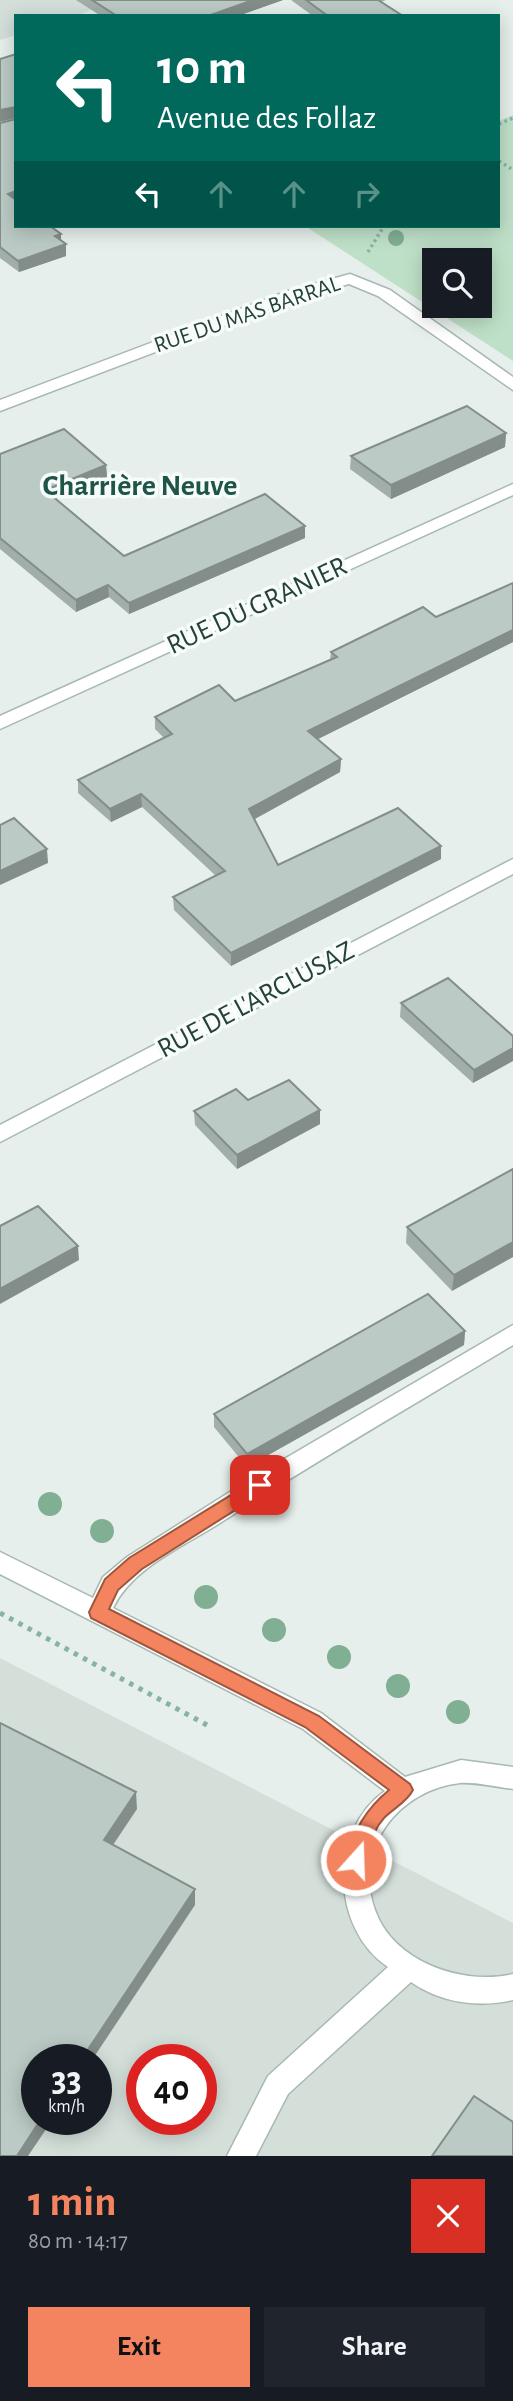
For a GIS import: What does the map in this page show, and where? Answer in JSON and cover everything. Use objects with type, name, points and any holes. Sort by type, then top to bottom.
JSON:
[{"type":"street","name":"RUE DU MAS BARRAL","points":[[0,406],[294,293],[350,279],[384,293],[513,385]]},
{"type":"street","name":"RUE DU GRANIER","points":[[0,723],[513,489]]},
{"type":"street","name":"RUE DE L'ARCLUSAZ","points":[[0,1134],[513,866]]},
{"type":"street","points":[[98,1612],[111,1584],[136,1564],[260,1485],[513,1334]]},
{"type":"street","points":[[0,1562],[312,1721],[404,1790]]},
{"type":"street","points":[[513,1777],[496,1773],[456,1772],[417,1782],[404,1790],[376,1813],[362,1835],[356,1860],[355,1885],[360,1912],[373,1935],[391,1957],[407,1968],[440,1985],[469,1992],[499,1992],[513,1987]]},
{"type":"street","points":[[241,2156],[278,2085],[407,1968]]},
{"type":"path","points":[[0,1613],[207,1725]]},
{"type":"shaded area","points":[[0,0],[121,0],[80,14],[14,14],[14,36],[0,40]]},
{"type":"shaded area","points":[[0,1658],[513,1923],[513,2156],[0,2156]]},
{"type":"green space","points":[[513,115],[513,361],[447,318],[492,318],[492,248],[422,248],[422,302],[308,228],[500,228],[500,121]]},
{"type":"building","points":[[92,0],[253,0],[214,14],[114,14]]},
{"type":"building","points":[[306,0],[378,0],[400,14],[325,14]]},
{"type":"building","points":[[14,55],[14,107],[0,110],[0,59]]},
{"type":"building","points":[[14,120],[14,192],[8,194],[14,198],[14,228],[53,228],[61,234],[55,236],[66,244],[18,261],[0,247],[0,123]]},
{"type":"building","points":[[467,406],[506,433],[391,485],[351,456]]},
{"type":"building","points":[[64,429],[106,465],[45,490],[124,556],[265,494],[305,526],[129,603],[108,585],[76,600],[0,538],[0,454]]},
{"type":"building","points":[[513,583],[513,630],[308,731],[341,759],[249,809],[278,865],[398,808],[441,846],[231,953],[173,897],[225,871],[141,794],[110,809],[78,780],[172,734],[155,717],[219,685],[235,701],[337,657],[331,652],[423,607],[436,617]]},
{"type":"building","points":[[14,818],[47,849],[0,871],[0,825]]},
{"type":"building","points":[[448,978],[513,1036],[513,1048],[474,1070],[401,1003]]},
{"type":"building","points":[[289,1080],[320,1110],[237,1155],[194,1111],[236,1089],[248,1100]]},
{"type":"building","points":[[513,1169],[513,1242],[454,1275],[407,1227]]},
{"type":"building","points":[[38,1206],[78,1246],[0,1289],[0,1226]]},
{"type":"building","points":[[428,1294],[465,1331],[247,1454],[214,1414]]},
{"type":"building","points":[[0,1723],[136,1792],[104,1840],[195,1889],[92,2044],[21,2044],[21,2135],[31,2135],[17,2156],[0,2156]]},
{"type":"building","points":[[474,2096],[513,2122],[513,2156],[432,2156]]},
{"type":"district","name":"Charrière Neuve","points":[[140,486]]},
{"type":"route","points":[[260,1485],[136,1564],[111,1584],[98,1612],[312,1721],[404,1790],[394,1795],[376,1813],[362,1835],[356,1860]]}]
